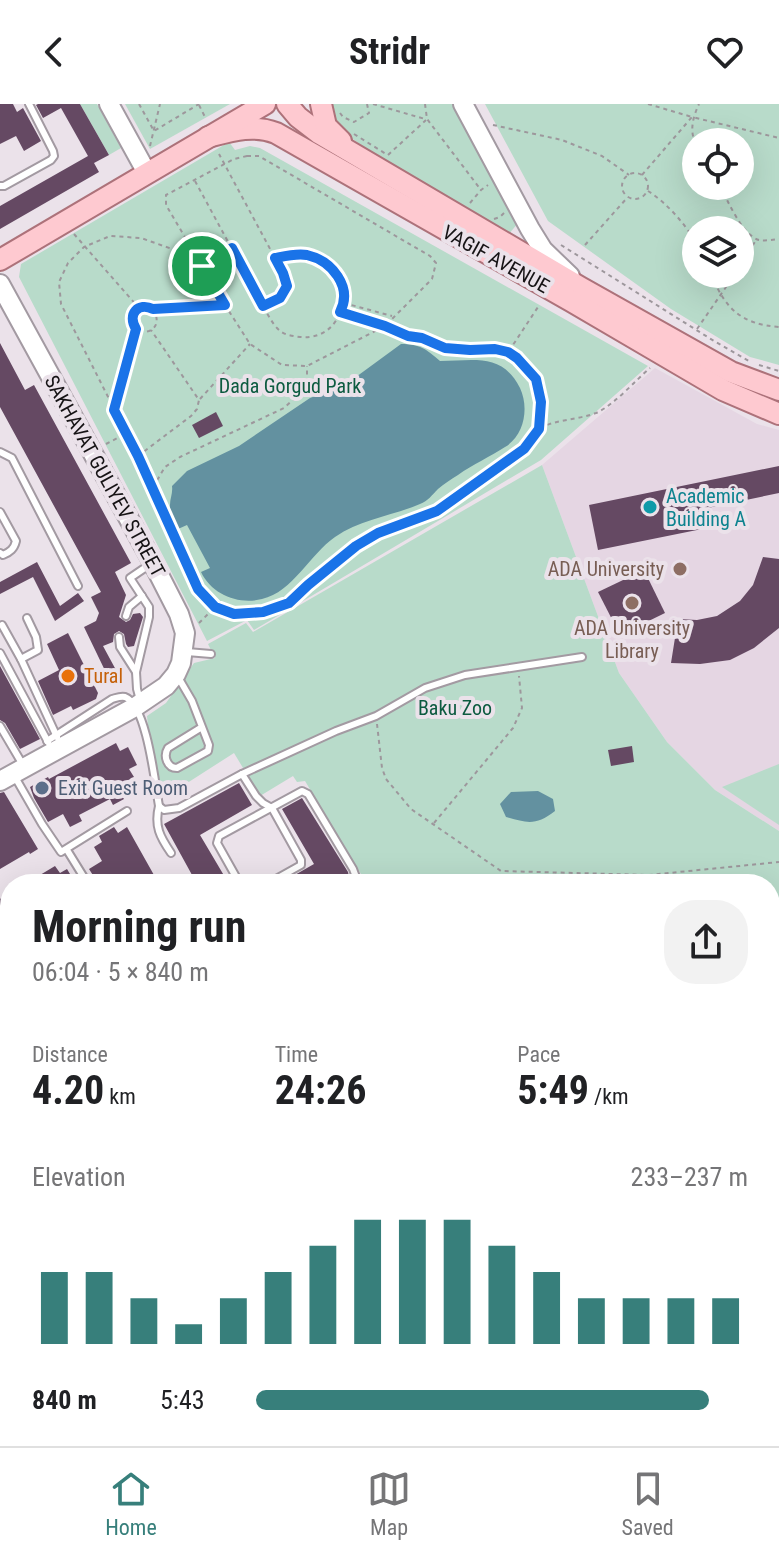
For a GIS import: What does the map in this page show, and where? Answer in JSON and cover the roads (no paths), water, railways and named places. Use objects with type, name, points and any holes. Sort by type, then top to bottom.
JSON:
[{"type":"main road","points":[[109,104],[147,173]]},
{"type":"main road","points":[[0,260],[265,104]]},
{"type":"main road","name":"VAGIF AVENUE","points":[[287,104],[307,125],[362,160],[580,287],[731,372],[779,390]]},
{"type":"main road","points":[[463,104],[543,250],[580,287]]},
{"type":"main road","points":[[329,105],[326,126],[362,160]]},
{"type":"main road","name":"VAGIF AVENUE","points":[[211,136],[243,129],[276,133],[723,390],[779,414]]},
{"type":"main road","name":"SAKHAVAT GULIYEV STREET","points":[[0,284],[179,614],[185,633],[176,674]]},
{"type":"main road","points":[[13,774],[55,744],[138,705],[166,686],[176,674]]},
{"type":"lane","points":[[0,186],[54,156],[29,104]]},
{"type":"lane","points":[[0,452],[12,458],[78,586]]},
{"type":"lane","points":[[0,512],[16,541],[9,553],[0,553]]},
{"type":"lane","points":[[153,563],[130,578],[149,607],[136,672],[138,705],[159,806],[156,825],[171,853]]},
{"type":"lane","points":[[126,616],[129,607],[142,596]]},
{"type":"lane","points":[[21,659],[38,650],[27,618]]},
{"type":"lane","points":[[2,625],[21,659],[55,744]]},
{"type":"lane","points":[[119,637],[120,647],[136,672]]},
{"type":"lane","points":[[183,652],[211,654]]},
{"type":"lane","points":[[0,653],[55,744]]},
{"type":"lane","points":[[159,806],[164,810],[179,808],[242,774],[376,716],[425,688],[465,675],[582,657]]},
{"type":"lane","points":[[176,674],[192,701],[209,745],[208,751],[177,768],[169,765],[166,757],[168,748],[202,727]]},
{"type":"lane","points":[[0,726],[13,774],[61,852],[127,811]]},
{"type":"lane","points":[[242,774],[256,796],[272,808],[301,860],[301,865],[285,874]]},
{"type":"lane","points":[[234,874],[217,843],[219,836],[302,791],[308,794],[355,874]]},
{"type":"lane","points":[[67,850],[82,874]]},
{"type":"water","points":[[401,344],[422,348],[440,361],[486,361],[505,369],[520,388],[524,404],[521,428],[512,442],[448,482],[423,503],[355,526],[335,537],[292,581],[273,595],[244,601],[212,587],[201,572],[210,568],[187,525],[178,529],[173,520],[170,508],[172,486],[187,471],[239,446],[310,398],[345,385]]},
{"type":"water","points":[[538,791],[553,799],[555,811],[531,822],[506,817],[500,804],[511,792]]},
{"type":"place","name":"Academic Building A","points":[[650,507]]},
{"type":"place","name":"ADA University","points":[[680,569]]},
{"type":"place","name":"ADA University Library","points":[[632,603]]},
{"type":"place","name":"Tural","points":[[68,676]]},
{"type":"place","name":"Exit Guest Room","points":[[42,788]]},
{"type":"park label","name":"Dada Gorgud Park","points":[[290,386]]},
{"type":"park label","name":"Baku Zoo","points":[[455,708]]}]
